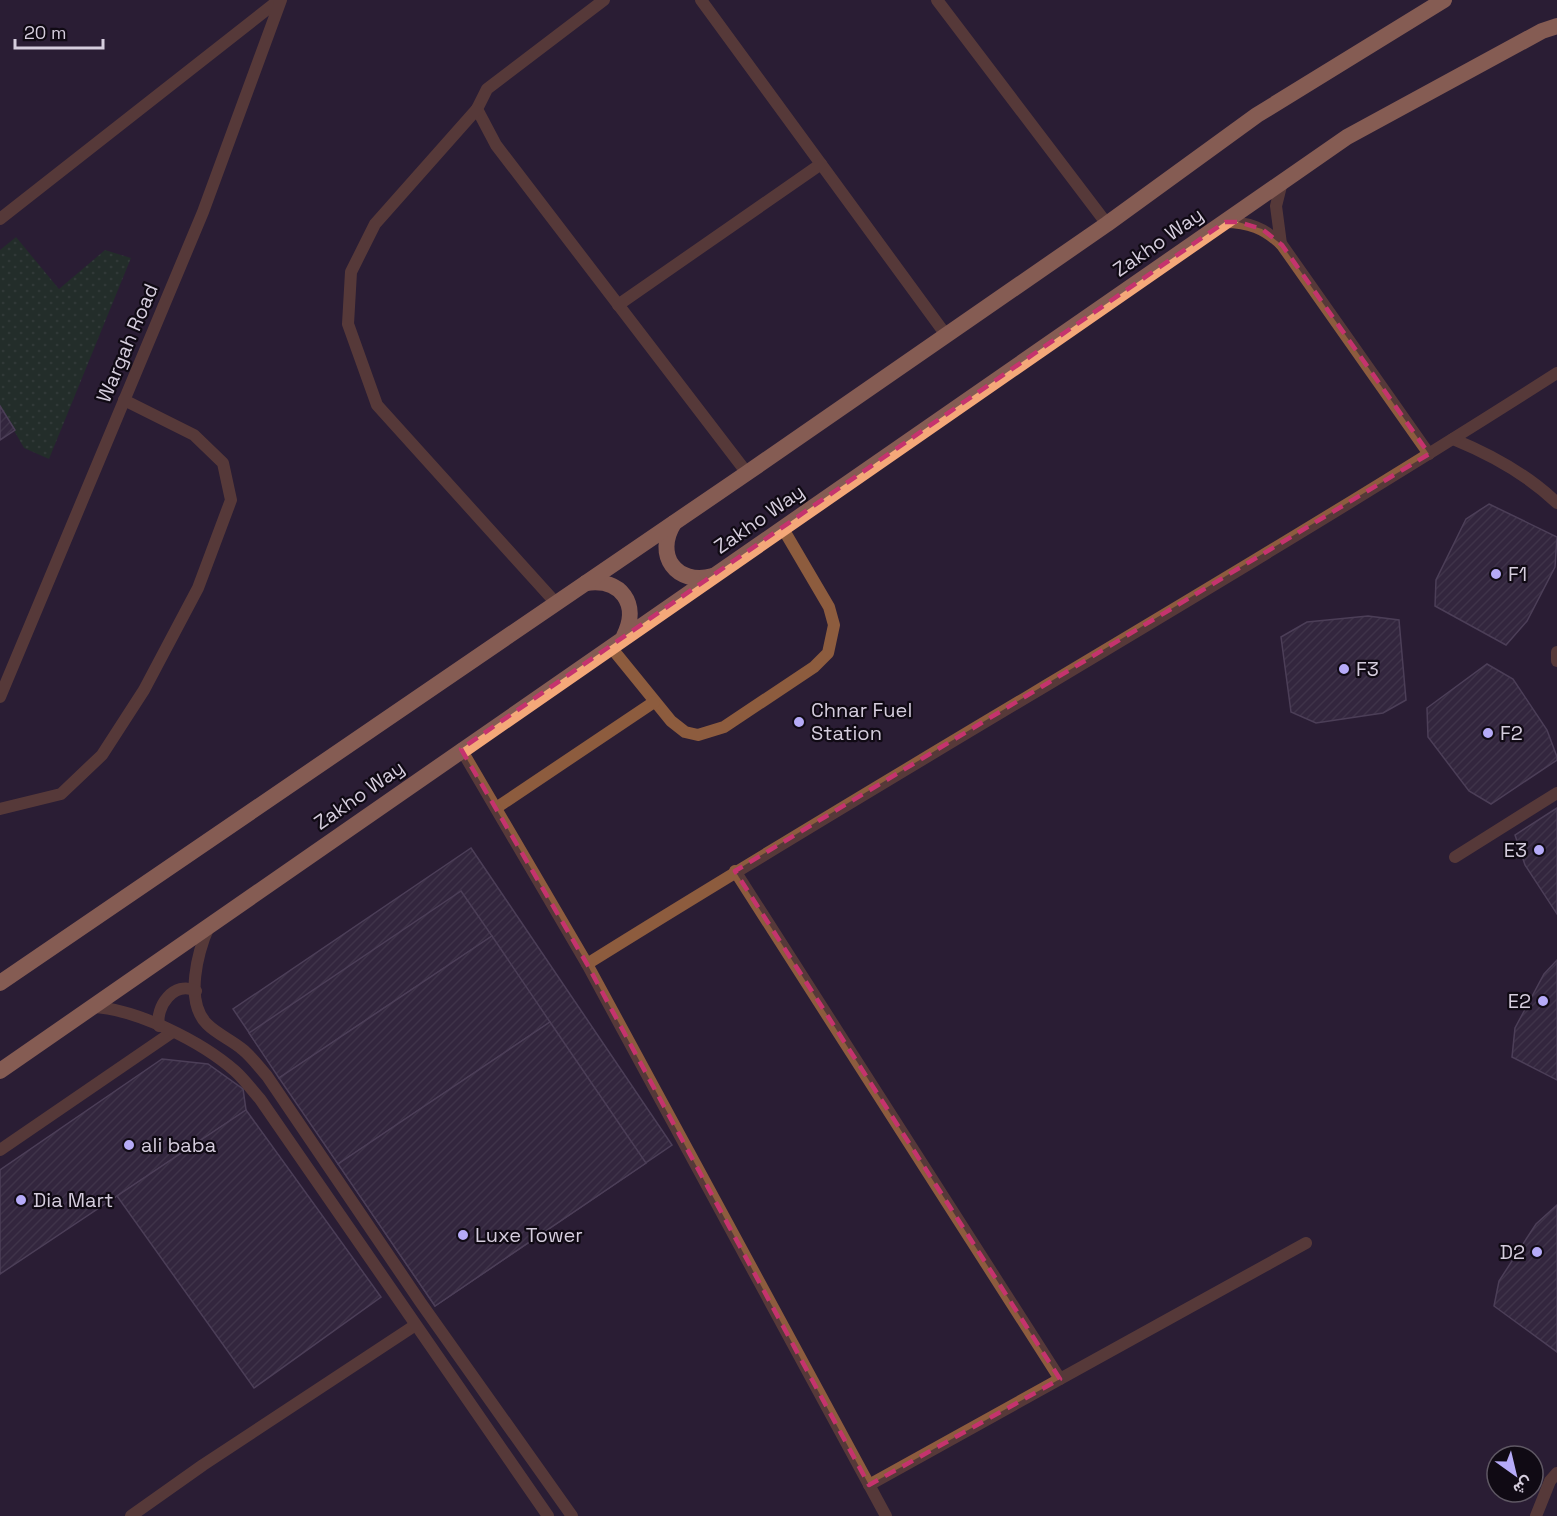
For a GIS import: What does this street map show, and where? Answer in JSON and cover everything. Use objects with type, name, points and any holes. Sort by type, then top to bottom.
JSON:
[{"type":"highway","points":[[0,983],[555,602],[747,474],[1107,224],[1257,114],[1444,0]]},
{"type":"highway","name":"Zakho Way","points":[[0,1071],[461,749],[715,576],[782,527],[1347,137],[1542,31],[1557,26]]},
{"type":"highway","points":[[675,522],[668,534],[666,547],[669,560],[688,578],[702,579],[715,576]]},
{"type":"highway","points":[[586,583],[598,581],[610,585],[628,601],[631,613],[629,626],[617,641]]},
{"type":"street","points":[[0,219],[280,0]]},
{"type":"street","name":"Wargah Road","points":[[0,697],[203,212],[280,0]]},
{"type":"street","points":[[555,602],[377,405],[348,324],[351,272],[375,224],[477,109],[487,89],[604,0]]},
{"type":"street","points":[[701,0],[946,336]]},
{"type":"street","points":[[937,0],[1107,224]]},
{"type":"street","points":[[477,109],[496,145],[747,474]]},
{"type":"street","points":[[618,304],[821,164]]},
{"type":"street","points":[[1281,245],[1276,206],[1283,180]]},
{"type":"street","points":[[1225,222],[1250,224],[1272,236],[1281,245],[1429,454]]},
{"type":"street","points":[[587,964],[735,871],[1429,454],[1557,373]]},
{"type":"street","points":[[0,809],[61,794],[102,755],[144,690],[198,588],[231,500],[223,463],[194,435],[124,400]]},
{"type":"street","points":[[1453,439],[1501,461],[1524,476],[1557,504]]},
{"type":"street","points":[[617,641],[654,702],[671,721],[685,732],[698,735],[712,733],[814,667],[828,653],[834,625],[829,608],[782,527]]},
{"type":"street","points":[[1557,652],[1557,661]]},
{"type":"street","points":[[496,808],[654,702]]},
{"type":"street","points":[[461,749],[587,964],[886,1516]]},
{"type":"street","points":[[1455,857],[1557,792]]},
{"type":"street","points":[[735,871],[1060,1379]]},
{"type":"street","points":[[210,925],[198,949],[196,991],[196,1006],[206,1023],[242,1049],[267,1076],[421,1303],[572,1516]]},
{"type":"street","points":[[159,1026],[158,1010],[163,1001],[179,990],[196,991]]},
{"type":"street","points":[[93,1007],[115,1008],[159,1026],[206,1051],[235,1071],[260,1099],[414,1326],[548,1516]]},
{"type":"street","points":[[0,1150],[171,1033]]},
{"type":"street","points":[[869,1485],[1306,1244]]},
{"type":"street","points":[[131,1516],[213,1458],[414,1326]]},
{"type":"street","points":[[1536,1516],[1550,1481],[1557,1473]]},
{"type":"highlighted area","points":[[1225,222],[1238,222],[1262,229],[1282,245],[1429,454],[735,871],[1060,1379],[869,1485],[587,964],[461,749]]},
{"type":"green space","points":[[16,237],[59,289],[105,250],[131,258],[49,459],[24,448],[0,406],[0,250]]},
{"type":"building","points":[[0,406],[15,430],[0,440]]},
{"type":"building","name":"F1","points":[[1489,504],[1557,537],[1555,567],[1527,621],[1506,645],[1435,606],[1436,580],[1466,519]]},
{"type":"building","name":"F3","points":[[1368,616],[1399,620],[1406,700],[1383,713],[1316,723],[1291,712],[1281,637],[1307,622]]},
{"type":"building","name":"F2","points":[[1487,664],[1513,679],[1547,730],[1557,757],[1557,760],[1491,804],[1469,791],[1428,737],[1427,708]]},
{"type":"building","name":"E3","points":[[1557,808],[1557,914],[1525,865],[1515,835]]},
{"type":"building","points":[[471,848],[672,1145],[435,1306],[233,1009]]},
{"type":"building","points":[[461,891],[492,936],[279,1078],[249,1033]]},
{"type":"building","points":[[492,936],[550,1022],[338,1164],[279,1078]]},
{"type":"building","name":"E2","points":[[1557,960],[1557,1080],[1512,1057],[1515,1028],[1544,974]]},
{"type":"building","name":"Luxe Tower","points":[[550,1022],[646,1163],[435,1306],[338,1164]]},
{"type":"building","points":[[162,1059],[208,1064],[243,1089],[246,1110],[0,1274],[0,1170]]},
{"type":"building","points":[[246,1110],[381,1297],[254,1388],[117,1196]]},
{"type":"building","name":"D2","points":[[1557,1205],[1557,1352],[1494,1306],[1499,1281],[1536,1224]]},
{"type":"place","name":"F1","points":[[1496,574]]},
{"type":"place","name":"F3","points":[[1344,669]]},
{"type":"place","name":"Chnar Fuel Station","points":[[799,722]]},
{"type":"place","name":"F2","points":[[1488,733]]},
{"type":"place","name":"E3","points":[[1539,850]]},
{"type":"place","name":"E2","points":[[1543,1001]]},
{"type":"place","name":"ali baba","points":[[129,1145]]},
{"type":"place","name":"Dia Mart","points":[[21,1200]]},
{"type":"place","name":"Luxe Tower","points":[[463,1235]]},
{"type":"place","name":"D2","points":[[1537,1252]]}]
